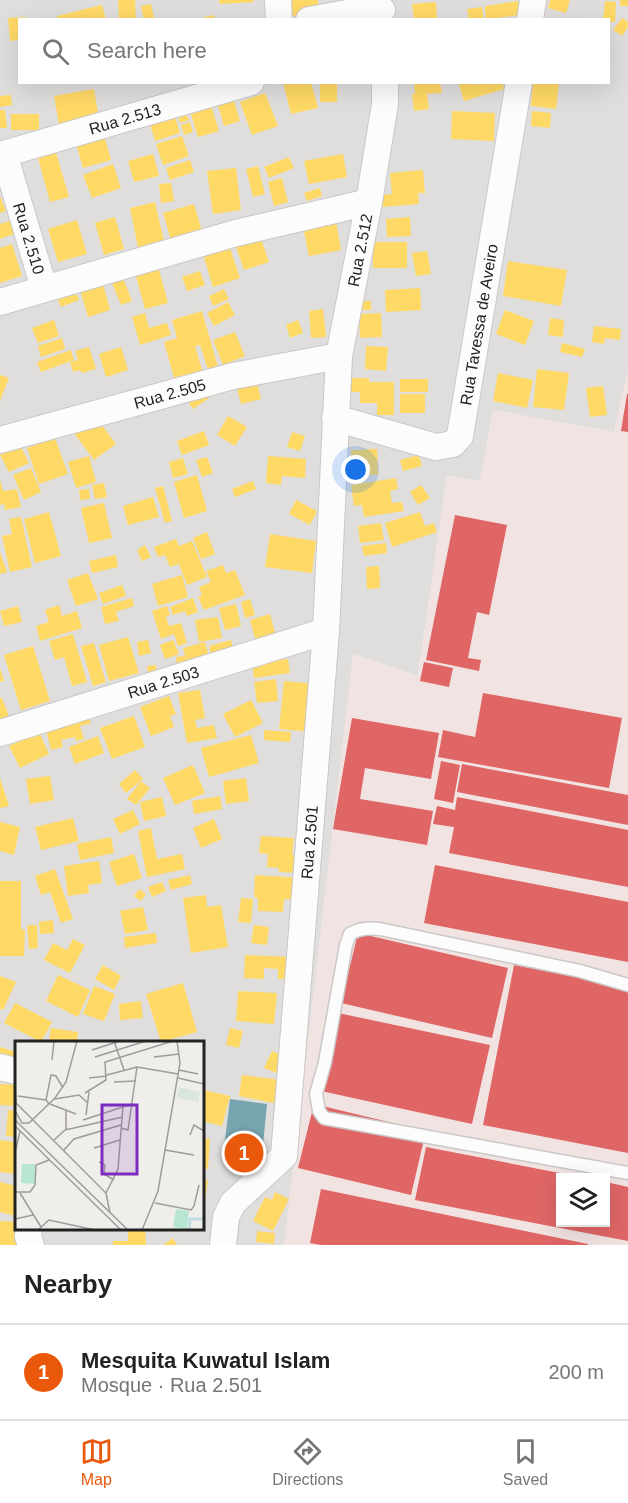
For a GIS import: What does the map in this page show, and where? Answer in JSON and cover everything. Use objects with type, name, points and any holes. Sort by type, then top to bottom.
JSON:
[{"type":"street","points":[[278,0],[279,18]]},
{"type":"street","points":[[530,18],[533,0]]},
{"type":"street","points":[[320,18],[375,8],[387,10]]},
{"type":"street","name":"Rua 2.513","points":[[2,155],[245,84]]},
{"type":"street","name":"Rua 2.512","points":[[335,418],[339,356],[369,201],[385,104],[385,84]]},
{"type":"street","name":"Rua Tavessa de Aveiro","points":[[335,418],[435,447],[453,444],[460,436],[519,84]]},
{"type":"street","name":"Rua 2.510","points":[[2,155],[44,288]]},
{"type":"street","points":[[0,302],[236,232],[369,201]]},
{"type":"street","name":"Rua 2.505","points":[[0,440],[233,376],[339,356]]},
{"type":"street","name":"Rua 2.501","points":[[223,1245],[226,1217],[233,1203],[284,1156],[326,631],[335,418]]},
{"type":"street","name":"Rua 2.503","points":[[0,733],[326,631]]},
{"type":"street","points":[[0,1067],[15,1071]]},
{"type":"street","points":[[29,1230],[31,1245]]},
{"type":"lane","points":[[628,986],[580,971],[380,929],[357,930],[350,934],[346,945],[325,1062],[316,1094],[319,1111],[324,1118],[628,1173]]},
{"type":"shaded area","points":[[0,0],[628,0],[628,370],[614,432],[493,410],[480,481],[447,476],[418,676],[354,654],[285,1245],[0,1245]]},
{"type":"shaded area","points":[[628,370],[628,1245],[284,1245],[353,654],[418,676],[447,476],[480,481],[493,410],[614,432]]},
{"type":"building: Homes","points":[[118,0],[135,0],[136,18],[119,18]]},
{"type":"building: Homes","points":[[219,0],[253,0],[254,2],[220,4]]},
{"type":"building: Homes","points":[[290,0],[318,0],[319,12],[292,16]]},
{"type":"building: Homes","points":[[550,0],[570,0],[566,13],[548,8]]},
{"type":"building: Homes","points":[[620,0],[628,0],[628,6],[620,6]]},
{"type":"building: Homes","points":[[518,1],[520,15],[486,18],[485,6]]},
{"type":"building: Homes","points":[[605,1],[616,2],[615,22],[610,21],[610,18],[603,18]]},
{"type":"building: Homes","points":[[436,2],[437,18],[414,18],[412,4]]},
{"type":"building: Homes","points":[[151,4],[154,18],[144,18],[141,6]]},
{"type":"building: Homes","points":[[102,5],[105,18],[58,18],[57,16]]},
{"type":"building: Homes","points":[[482,7],[484,18],[469,18],[467,9]]},
{"type":"building: Homes","points":[[25,17],[18,18],[18,40],[10,41],[8,18]]},
{"type":"building: Homes","points":[[622,18],[628,22],[628,27],[622,36],[613,30]]},
{"type":"building: Homes","points":[[284,84],[312,84],[318,108],[291,114]]},
{"type":"building: Homes","points":[[320,84],[337,84],[337,102],[320,102]]},
{"type":"building: Homes","points":[[414,84],[440,84],[442,93],[427,94],[429,109],[414,111],[412,94],[415,94]]},
{"type":"building: Homes","points":[[459,84],[503,84],[504,89],[464,101]]},
{"type":"building: Homes","points":[[533,84],[559,84],[556,109],[531,106]]},
{"type":"building: Homes","points":[[94,89],[99,119],[59,125],[54,96]]},
{"type":"building: Homes","points":[[265,93],[278,126],[252,135],[240,102]]},
{"type":"building: Homes","points":[[232,94],[240,121],[224,126],[216,99]]},
{"type":"building: Homes","points":[[11,95],[12,105],[0,107],[0,96]]},
{"type":"building: Homes","points":[[210,102],[219,131],[198,137],[189,108]]},
{"type":"building: Homes","points":[[0,110],[5,110],[7,128],[0,128]]},
{"type":"building: Homes","points":[[185,111],[189,120],[180,123],[177,114]]},
{"type":"building: Homes","points":[[452,111],[495,113],[494,141],[451,139]]},
{"type":"building: Homes","points":[[532,111],[551,113],[550,128],[531,126]]},
{"type":"building: Homes","points":[[11,114],[39,114],[39,130],[11,130]]},
{"type":"building: Homes","points":[[175,117],[180,133],[155,141],[150,124]]},
{"type":"building: Homes","points":[[190,122],[193,132],[184,135],[181,125]]},
{"type":"building: Homes","points":[[103,132],[111,160],[83,168],[75,140]]},
{"type":"building: Homes","points":[[182,136],[189,156],[163,165],[156,144]]},
{"type":"building: Homes","points":[[55,149],[69,197],[50,202],[37,154]]},
{"type":"building: Homes","points":[[153,154],[159,176],[134,182],[128,161]]},
{"type":"building: Homes","points":[[343,154],[347,177],[309,184],[304,161]]},
{"type":"building: Homes","points":[[289,157],[294,168],[269,178],[264,167]]},
{"type":"building: Homes","points":[[190,160],[194,172],[170,180],[166,168]]},
{"type":"building: Homes","points":[[113,164],[121,188],[92,198],[83,175]]},
{"type":"building: Homes","points":[[258,166],[265,194],[253,197],[246,169]]},
{"type":"building: Homes","points":[[236,168],[241,210],[213,214],[207,171]]},
{"type":"building: Homes","points":[[423,170],[425,193],[418,193],[419,204],[383,207],[382,195],[392,194],[390,173]]},
{"type":"building: Homes","points":[[282,178],[288,202],[274,206],[268,182]]},
{"type":"building: Homes","points":[[171,183],[174,201],[161,203],[159,184]]},
{"type":"building: Homes","points":[[320,188],[322,196],[307,201],[304,193]]},
{"type":"building: Homes","points":[[0,196],[6,211],[0,213]]},
{"type":"building: Homes","points":[[155,202],[164,241],[138,247],[130,208]]},
{"type":"building: Homes","points":[[194,204],[202,231],[171,240],[163,213]]},
{"type":"building: Homes","points":[[115,217],[124,249],[104,255],[95,223]]},
{"type":"building: Homes","points":[[410,217],[411,236],[387,237],[386,219]]},
{"type":"building: Homes","points":[[12,220],[17,233],[0,239],[0,224]]},
{"type":"building: Homes","points":[[77,220],[87,254],[58,262],[48,229]]},
{"type":"building: Homes","points":[[336,221],[341,250],[309,256],[303,227]]},
{"type":"building: Homes","points":[[259,233],[269,262],[244,270],[234,241]]},
{"type":"building: Homes","points":[[228,242],[240,278],[213,287],[202,251]]},
{"type":"building: Homes","points":[[373,242],[407,242],[407,268],[373,268]]},
{"type":"building: Homes","points":[[12,244],[22,276],[0,283],[0,248]]},
{"type":"building: Homes","points":[[427,251],[431,274],[416,276],[412,253]]},
{"type":"building: Homes","points":[[156,259],[168,303],[145,309],[133,265]]},
{"type":"building: Homes","points":[[508,261],[567,270],[561,306],[503,296]]},
{"type":"building: Homes","points":[[200,271],[205,285],[187,291],[182,277]]},
{"type":"building: Homes","points":[[121,273],[132,301],[121,305],[110,278]]},
{"type":"building: Homes","points":[[102,280],[110,310],[88,317],[79,286]]},
{"type":"building: Homes","points":[[73,286],[79,300],[61,307],[55,293]]},
{"type":"building: Homes","points":[[420,288],[421,310],[386,312],[385,290]]},
{"type":"building: Homes","points":[[224,289],[229,299],[213,306],[209,296]]},
{"type":"building: Homes","points":[[358,301],[371,301],[371,310],[359,310]]},
{"type":"building: Homes","points":[[228,302],[235,315],[214,326],[207,313]]},
{"type":"building: Homes","points":[[323,309],[326,337],[311,338],[309,311]]},
{"type":"building: Homes","points":[[505,310],[534,321],[525,345],[496,334]]},
{"type":"building: Homes","points":[[202,311],[218,367],[208,370],[200,345],[195,346],[203,373],[175,381],[164,342],[177,338],[172,320]]},
{"type":"building: Homes","points":[[145,313],[149,328],[167,323],[171,335],[140,345],[132,317]]},
{"type":"building: Homes","points":[[381,313],[382,337],[360,338],[359,314]]},
{"type":"building: Homes","points":[[550,318],[564,320],[563,337],[548,335]]},
{"type":"building: Homes","points":[[54,320],[59,336],[38,343],[32,328]]},
{"type":"building: Homes","points":[[298,320],[303,333],[290,338],[286,325]]},
{"type":"building: Homes","points":[[594,326],[621,329],[620,340],[605,338],[604,344],[592,342]]},
{"type":"building: Homes","points":[[235,332],[245,356],[223,365],[213,340]]},
{"type":"building: Homes","points":[[62,338],[65,349],[41,357],[38,346]]},
{"type":"building: Homes","points":[[562,343],[585,349],[582,357],[560,352]]},
{"type":"building: Homes","points":[[366,346],[388,347],[386,371],[365,369]]},
{"type":"building: Homes","points":[[89,347],[96,369],[82,373],[80,370],[73,372],[70,362],[78,360],[75,351]]},
{"type":"building: Homes","points":[[121,347],[128,370],[106,377],[99,354]]},
{"type":"building: Homes","points":[[71,350],[74,360],[41,372],[37,362]]},
{"type":"building: Homes","points":[[537,369],[569,373],[564,410],[533,407]]},
{"type":"building: Homes","points":[[498,373],[533,380],[527,408],[493,401]]},
{"type":"building: Homes","points":[[0,375],[9,378],[0,401]]},
{"type":"building: Homes","points":[[255,376],[261,399],[241,404],[235,380]]},
{"type":"building: Homes","points":[[350,378],[369,378],[369,382],[394,382],[394,415],[377,415],[377,403],[360,403],[360,392],[350,392]]},
{"type":"building: Homes","points":[[400,379],[428,379],[428,392],[400,392]]},
{"type":"building: Homes","points":[[603,386],[607,415],[590,417],[586,388]]},
{"type":"building: Homes","points":[[202,387],[209,398],[193,409],[186,399]]},
{"type":"building: Homes","points":[[400,394],[425,394],[425,413],[400,413]]},
{"type":"building: Homes","points":[[95,416],[116,444],[94,460],[73,432]]},
{"type":"building: Homes","points":[[228,416],[247,427],[235,446],[217,435]]},
{"type":"building: Homes","points":[[204,431],[209,445],[182,455],[177,441]]},
{"type":"building: Homes","points":[[292,432],[305,436],[300,451],[287,447]]},
{"type":"building: Homes","points":[[55,438],[68,474],[39,484],[27,448]]},
{"type":"building: Homes","points":[[20,445],[29,463],[9,472],[0,455]]},
{"type":"building: Homes","points":[[377,449],[378,475],[352,475],[351,450]]},
{"type":"building: Homes","points":[[419,455],[422,466],[403,471],[400,460]]},
{"type":"building: Homes","points":[[89,456],[96,482],[76,488],[68,462]]},
{"type":"building: Homes","points":[[268,456],[306,459],[305,478],[282,476],[281,485],[266,483]]},
{"type":"building: Homes","points":[[207,457],[213,473],[202,477],[196,460]]},
{"type":"building: Homes","points":[[183,458],[188,474],[173,478],[169,462]]},
{"type":"building: Homes","points":[[31,468],[41,492],[24,500],[13,475]]},
{"type":"building: Homes","points":[[197,475],[207,511],[184,518],[174,482]]},
{"type":"building: Homes","points":[[396,478],[398,489],[390,491],[392,503],[402,502],[404,511],[364,517],[362,505],[354,506],[351,485]]},
{"type":"building: Homes","points":[[0,480],[3,491],[17,489],[21,507],[5,510],[4,504],[0,505]]},
{"type":"building: Homes","points":[[253,481],[256,489],[235,497],[232,489]]},
{"type":"building: Homes","points":[[104,483],[107,497],[95,499],[92,485]]},
{"type":"building: Homes","points":[[421,485],[430,498],[418,505],[410,492]]},
{"type":"building: Homes","points":[[163,486],[172,521],[165,523],[155,488]]},
{"type":"building: Homes","points":[[89,489],[90,499],[80,500],[79,490]]},
{"type":"building: Homes","points":[[153,497],[159,517],[128,525],[123,506]]},
{"type":"building: Homes","points":[[296,500],[317,511],[310,525],[289,514]]},
{"type":"building: Homes","points":[[104,503],[112,538],[89,543],[81,508]]},
{"type":"building: Homes","points":[[49,512],[61,556],[35,563],[24,519]]},
{"type":"building: Homes","points":[[420,512],[425,526],[434,523],[437,532],[392,547],[385,523]]},
{"type":"building: Homes","points":[[21,517],[32,567],[10,572],[2,536],[12,534],[9,519]]},
{"type":"building: Homes","points":[[381,523],[384,540],[360,543],[358,526]]},
{"type":"building: Homes","points":[[207,532],[215,554],[201,559],[193,538]]},
{"type":"building: Homes","points":[[270,534],[316,541],[312,573],[265,567]]},
{"type":"building: Homes","points":[[176,539],[179,546],[192,541],[207,577],[187,585],[179,564],[170,567],[165,555],[158,557],[154,547]]},
{"type":"building: Homes","points":[[386,543],[387,553],[364,556],[362,546]]},
{"type":"building: Homes","points":[[145,545],[151,557],[142,561],[137,550]]},
{"type":"building: Homes","points":[[0,552],[7,572],[0,574]]},
{"type":"building: Homes","points":[[116,555],[118,567],[92,573],[89,561]]},
{"type":"building: Homes","points":[[223,565],[226,573],[235,570],[245,595],[204,610],[198,597],[202,595],[199,587],[211,582],[206,571]]},
{"type":"building: Homes","points":[[379,566],[380,588],[367,589],[366,567]]},
{"type":"building: Homes","points":[[88,573],[98,599],[76,606],[67,580]]},
{"type":"building: Homes","points":[[182,575],[188,597],[158,606],[152,584]]},
{"type":"building: Homes","points":[[122,585],[126,596],[103,604],[99,593]]},
{"type":"building: Homes","points":[[132,598],[134,606],[116,612],[119,621],[105,624],[101,607]]},
{"type":"building: Homes","points":[[193,598],[198,612],[187,616],[185,611],[173,615],[170,607]]},
{"type":"building: Homes","points":[[250,599],[255,615],[245,618],[241,602]]},
{"type":"building: Homes","points":[[236,604],[241,626],[225,630],[219,608]]},
{"type":"building: Homes","points":[[59,605],[62,616],[77,611],[82,628],[40,641],[36,626],[49,622],[45,610]]},
{"type":"building: Homes","points":[[18,606],[22,622],[4,626],[0,611]]},
{"type":"building: Homes","points":[[167,606],[170,615],[166,617],[169,626],[181,623],[187,643],[178,646],[174,634],[161,639],[152,611]]},
{"type":"building: Homes","points":[[270,614],[276,636],[256,642],[250,620]]},
{"type":"building: Homes","points":[[218,617],[222,638],[199,642],[195,620]]},
{"type":"building: Homes","points":[[73,634],[87,682],[72,686],[64,657],[55,660],[49,641]]},
{"type":"building: Homes","points":[[128,637],[139,673],[109,681],[99,645]]},
{"type":"building: Homes","points":[[148,640],[151,653],[139,656],[137,642]]},
{"type":"building: Homes","points":[[173,640],[179,654],[165,659],[160,645]]},
{"type":"building: Homes","points":[[231,640],[234,652],[212,659],[209,646]]},
{"type":"building: Homes","points":[[205,642],[209,657],[187,663],[183,648]]},
{"type":"building: Homes","points":[[94,643],[106,682],[93,686],[81,646]]},
{"type":"building: Homes","points":[[33,646],[50,701],[21,710],[4,655]]},
{"type":"building: Homes","points":[[185,656],[187,668],[178,670],[176,657]]},
{"type":"building: Homes","points":[[288,659],[290,673],[254,678],[252,663]]},
{"type":"building: Homes","points":[[156,665],[158,676],[149,677],[147,666]]},
{"type":"building: Homes","points":[[0,668],[4,681],[0,682]]},
{"type":"building: Homes","points":[[276,679],[278,701],[257,703],[254,682]]},
{"type":"building: Homes","points":[[284,681],[316,684],[311,732],[279,729]]},
{"type":"building: Homes","points":[[200,690],[205,718],[195,720],[197,728],[214,725],[217,738],[187,743],[178,693]]},
{"type":"building: Homes","points":[[169,696],[176,714],[170,716],[174,727],[151,736],[140,707]]},
{"type":"building: Homes","points":[[0,698],[2,698],[10,719],[0,722]]},
{"type":"building: Homes","points":[[251,700],[263,723],[235,737],[223,714]]},
{"type":"building: Homes","points":[[88,714],[91,723],[80,726],[84,739],[76,741],[75,737],[61,740],[63,747],[51,750],[45,726]]},
{"type":"building: Homes","points":[[134,716],[145,747],[112,759],[100,728]]},
{"type":"building: Homes","points":[[264,730],[291,732],[290,742],[264,740]]},
{"type":"building: Homes","points":[[39,732],[49,754],[20,768],[9,746]]},
{"type":"building: Homes","points":[[251,735],[259,763],[209,777],[201,748]]},
{"type":"building: Homes","points":[[98,736],[104,753],[75,764],[69,747]]},
{"type":"building: Homes","points":[[193,765],[205,793],[175,805],[163,778]]},
{"type":"building: Homes","points":[[135,770],[143,779],[126,793],[119,784]]},
{"type":"building: Homes","points":[[50,776],[54,800],[30,804],[26,779]]},
{"type":"building: Homes","points":[[0,778],[9,806],[0,808]]},
{"type":"building: Homes","points":[[246,778],[249,801],[226,804],[223,781]]},
{"type":"building: Homes","points":[[141,781],[150,788],[136,805],[127,799]]},
{"type":"building: Homes","points":[[220,796],[222,809],[194,814],[192,801]]},
{"type":"building: Homes","points":[[162,797],[166,816],[144,821],[140,802]]},
{"type":"building: Homes","points":[[133,810],[140,824],[120,834],[113,819]]},
{"type":"building: Homes","points":[[73,818],[79,841],[41,850],[35,827]]},
{"type":"building: Homes","points":[[214,819],[222,839],[201,848],[193,828]]},
{"type":"building: Homes","points":[[0,822],[20,827],[14,855],[0,851]]},
{"type":"building: Homes","points":[[151,828],[157,859],[182,854],[185,869],[147,877],[138,831]]},
{"type":"building: Homes","points":[[261,836],[294,838],[292,855],[299,855],[298,873],[279,872],[279,868],[267,867],[268,854],[259,853]]},
{"type":"building: Homes","points":[[111,837],[114,853],[80,860],[77,844]]},
{"type":"building: Homes","points":[[134,854],[142,878],[117,886],[109,862]]},
{"type":"building: Homes","points":[[99,861],[102,883],[88,885],[89,893],[68,896],[64,866]]},
{"type":"building: Homes","points":[[55,869],[73,919],[61,923],[50,892],[41,895],[35,876]]},
{"type":"building: Homes","points":[[190,875],[192,884],[171,890],[168,880]]},
{"type":"building: Homes","points":[[255,875],[301,878],[299,900],[284,899],[283,912],[258,911],[258,898],[254,897]]},
{"type":"building: Homes","points":[[0,881],[21,881],[21,929],[25,930],[24,956],[0,956]]},
{"type":"building: Homes","points":[[162,882],[166,891],[152,897],[148,887]]},
{"type":"building: Homes","points":[[139,889],[146,894],[141,901],[134,896]]},
{"type":"building: Homes","points":[[206,895],[207,907],[221,905],[228,947],[191,953],[183,898]]},
{"type":"building: Homes","points":[[241,898],[253,899],[251,923],[238,922]]},
{"type":"building: Homes","points":[[143,907],[148,930],[125,934],[120,911]]},
{"type":"building: Homes","points":[[53,920],[54,933],[40,934],[39,922]]},
{"type":"building: Homes","points":[[27,925],[37,925],[38,948],[29,949]]},
{"type":"building: Homes","points":[[254,925],[269,927],[267,945],[251,943]]},
{"type":"building: Homes","points":[[156,933],[157,943],[125,948],[124,937]]},
{"type":"building: Homes","points":[[73,939],[85,945],[70,973],[44,960],[53,943],[67,950]]},
{"type":"building: Homes","points":[[245,955],[293,957],[291,979],[278,979],[278,969],[264,968],[264,979],[244,978]]},
{"type":"building: Homes","points":[[103,965],[121,976],[114,990],[95,979]]},
{"type":"building: Homes","points":[[58,975],[90,990],[78,1017],[46,1001]]},
{"type":"building: Homes","points":[[0,976],[16,982],[3,1010],[0,1009]]},
{"type":"building: Homes","points":[[183,983],[197,1032],[161,1041],[146,994]]},
{"type":"building: Homes","points":[[94,986],[115,994],[104,1021],[83,1014]]},
{"type":"building: Homes","points":[[238,991],[277,993],[274,1024],[236,1021]]},
{"type":"building: Homes","points":[[141,1001],[143,1018],[120,1020],[119,1004]]},
{"type":"building: Homes","points":[[15,1003],[52,1022],[42,1041],[4,1023]]},
{"type":"building: Homes","points":[[51,1028],[78,1032],[77,1041],[49,1041]]},
{"type":"building: Homes","points":[[230,1028],[243,1031],[239,1048],[226,1045]]},
{"type":"building: Homes","points":[[0,1047],[15,1052],[15,1066],[0,1061]]},
{"type":"building: Homes","points":[[272,1051],[284,1056],[277,1073],[264,1068]]},
{"type":"building: Homes","points":[[242,1075],[281,1080],[279,1094],[276,1094],[274,1103],[239,1096]]},
{"type":"building: Homes","points":[[0,1084],[15,1085],[15,1106],[0,1105]]},
{"type":"building: Homes","points":[[204,1090],[230,1096],[222,1126],[204,1122]]},
{"type":"building: Homes","points":[[8,1110],[15,1111],[15,1137],[6,1136]]},
{"type":"building: Homes","points":[[204,1138],[210,1139],[208,1169],[204,1169]]},
{"type":"building: Homes","points":[[0,1140],[15,1142],[15,1174],[0,1172]]},
{"type":"building: Homes","points":[[204,1179],[208,1180],[204,1207]]},
{"type":"building: Homes","points":[[0,1182],[15,1186],[15,1216],[0,1212]]},
{"type":"building: Homes","points":[[275,1192],[289,1199],[273,1231],[253,1221],[265,1197],[272,1200]]},
{"type":"building: Homes","points":[[0,1221],[15,1222],[18,1245],[0,1245]]},
{"type":"building: Homes","points":[[128,1230],[145,1230],[146,1245],[113,1245],[113,1241],[128,1241]]},
{"type":"building: Homes","points":[[257,1231],[275,1233],[274,1244],[256,1242]]},
{"type":"building: Homes","points":[[173,1238],[177,1245],[163,1245]]},
{"type":"building: Shops","points":[[628,394],[628,432],[621,431]]},
{"type":"building: Shops","points":[[455,515],[507,525],[489,615],[477,612],[468,658],[481,660],[479,671],[426,660]]},
{"type":"building: Shops","points":[[424,662],[453,668],[449,687],[420,681]]},
{"type":"building: Shops","points":[[483,693],[622,718],[609,788],[438,757],[443,730],[475,737]]},
{"type":"building: Shops","points":[[352,718],[439,733],[431,779],[365,768],[360,799],[433,811],[427,845],[333,829]]},
{"type":"building: Shops","points":[[441,761],[460,765],[453,803],[434,799]]},
{"type":"building: Shops","points":[[462,764],[628,795],[628,825],[457,792]]},
{"type":"building: Shops","points":[[457,797],[628,830],[628,887],[449,853],[454,827],[433,824],[437,806],[455,810]]},
{"type":"building: Shops","points":[[435,865],[628,902],[628,962],[424,923]]},
{"type":"building: Shops","points":[[358,933],[508,968],[492,1038],[341,1003]]},
{"type":"building: Shops","points":[[514,965],[628,987],[628,1153],[483,1125]]},
{"type":"building: Shops","points":[[338,1013],[490,1045],[472,1124],[321,1091]]},
{"type":"building: Shops","points":[[314,1104],[426,1131],[411,1195],[298,1168]]},
{"type":"building: Shops","points":[[426,1147],[560,1173],[556,1173],[556,1227],[610,1227],[610,1183],[628,1187],[628,1241],[415,1200]]},
{"type":"building: Shops","points":[[321,1189],[588,1245],[321,1245],[310,1243]]},
{"type":"building: Public","points":[[230,1099],[267,1104],[261,1165],[230,1163],[223,1156]]},
{"type":"place","name":"Mesquita Kuwatul Islam","points":[[244,1153]]}]
